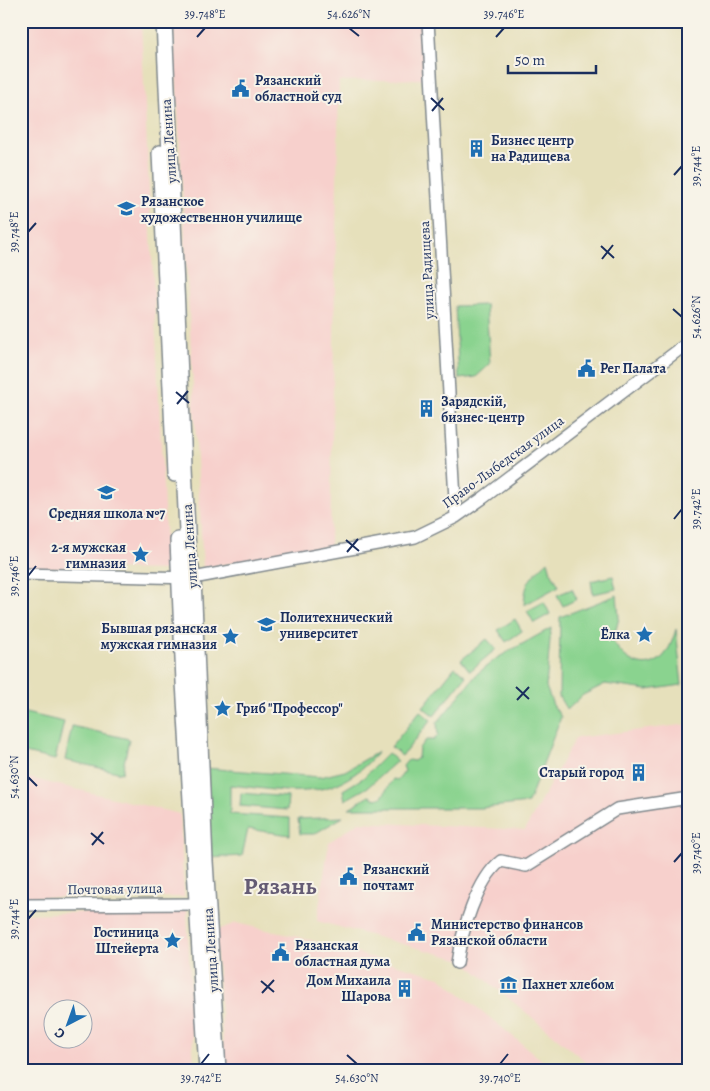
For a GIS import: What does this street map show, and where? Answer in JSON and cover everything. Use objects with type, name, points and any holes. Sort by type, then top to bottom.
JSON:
[{"type":"main road","name":"улица Ленина","points":[[153,21],[203,904],[218,1070]]},
{"type":"main road","name":"улица Ленина","points":[[164,21],[188,554],[185,578]]},
{"type":"main road","name":"улица Ленина","points":[[203,904],[206,1070]]},
{"type":"street","name":"улица Радищева","points":[[428,21],[456,517]]},
{"type":"street","name":"Право-Лыбедская улица","points":[[21,574],[185,578],[415,536],[456,517],[689,342]]},
{"type":"street","points":[[456,963],[465,926],[490,870],[501,861],[526,866],[617,809],[689,798]]},
{"type":"street","name":"Почтовая улица","points":[[21,905],[203,904]]},
{"type":"shaded area","points":[[21,21],[141,21],[167,570],[21,567]]},
{"type":"shaded area","points":[[173,21],[423,21],[426,79],[339,81],[330,546],[203,568]]},
{"type":"shaded area","points":[[689,724],[689,1070],[596,1070],[462,960],[317,921],[329,842],[359,822],[525,830],[575,738]]},
{"type":"shaded area","points":[[21,776],[180,814],[184,897],[21,897]]},
{"type":"shaded area","points":[[187,910],[194,1070],[21,1070],[21,914]]},
{"type":"shaded area","points":[[236,923],[307,939],[440,977],[554,1070],[225,1070],[215,931]]},
{"type":"green space","points":[[486,305],[490,364],[476,377],[459,379],[455,306]]},
{"type":"green space","points":[[548,561],[551,572],[559,586],[524,605],[526,590],[530,580]]},
{"type":"green space","points":[[613,576],[616,589],[593,594],[591,581]]},
{"type":"green space","points":[[572,589],[577,599],[563,606],[557,595]]},
{"type":"green space","points":[[617,595],[619,618],[613,641],[616,647],[626,657],[638,664],[652,664],[659,660],[668,650],[676,629],[682,685],[647,690],[605,684],[583,695],[567,710],[559,697],[560,617]]},
{"type":"green space","points":[[544,602],[550,614],[534,623],[527,611]]},
{"type":"green space","points":[[689,616],[689,668],[684,622]]},
{"type":"green space","points":[[515,619],[522,631],[506,642],[498,630]]},
{"type":"green space","points":[[551,628],[546,687],[553,705],[561,717],[528,803],[481,808],[349,808],[369,796],[376,799],[382,797],[393,779],[398,780],[405,771],[403,766],[408,760],[414,761],[418,758],[419,748],[426,740],[434,740],[438,735],[437,723],[477,674],[497,658]]},
{"type":"green space","points":[[487,639],[496,649],[470,671],[461,660]]},
{"type":"green space","points":[[455,667],[466,676],[434,716],[423,707]]},
{"type":"green space","points":[[420,711],[431,720],[402,756],[391,747]]},
{"type":"green space","points":[[21,712],[64,722],[55,760],[21,752]]},
{"type":"green space","points":[[72,726],[129,739],[122,773],[65,760]]},
{"type":"green space","points":[[378,752],[361,769],[344,780],[310,791],[273,790],[230,785],[230,814],[290,818],[290,835],[248,829],[242,856],[209,858],[205,768],[320,777],[345,771]]},
{"type":"green space","points":[[388,753],[397,761],[368,787],[345,800],[343,790],[363,778]]},
{"type":"green space","points":[[241,793],[288,797],[287,810],[240,806]]},
{"type":"green space","points":[[343,817],[314,834],[300,834],[298,819]]},
{"type":"place","name":"Рязанский областной суд","points":[[241,88]]},
{"type":"place","name":"Бизнес центр на Радищева","points":[[477,148]]},
{"type":"place","name":"Рязанское художественнон училище","points":[[127,209]]},
{"type":"place","name":"Рег Палата","points":[[586,368]]},
{"type":"place","name":"Зарядскiй, бизнес-центр","points":[[427,409]]},
{"type":"place","name":"Средняя школа №7","points":[[107,493]]},
{"type":"place","name":"2-я мужская гимназия","points":[[140,555]]},
{"type":"place","name":"Политехнический университет","points":[[266,625]]},
{"type":"place","name":"Ёлка","points":[[644,634]]},
{"type":"place","name":"Бывшая рязанская мужская гимназия","points":[[231,636]]},
{"type":"place","name":"Гриб \"Профессор\"","points":[[222,708]]},
{"type":"place","name":"Старый город","points":[[638,772]]},
{"type":"place","name":"Рязанский почтамт","points":[[349,877]]},
{"type":"place","name":"Министерство финансов Рязанской области","points":[[417,932]]},
{"type":"place","name":"Гостиница Штейерта","points":[[173,940]]},
{"type":"place","name":"Рязанская областная дума","points":[[281,953]]},
{"type":"place","name":"Пахнет хлебом","points":[[508,984]]},
{"type":"place","name":"Дом Михаила Шарова","points":[[405,988]]},
{"type":"district","name":"Рязань","points":[[280,886]]}]
